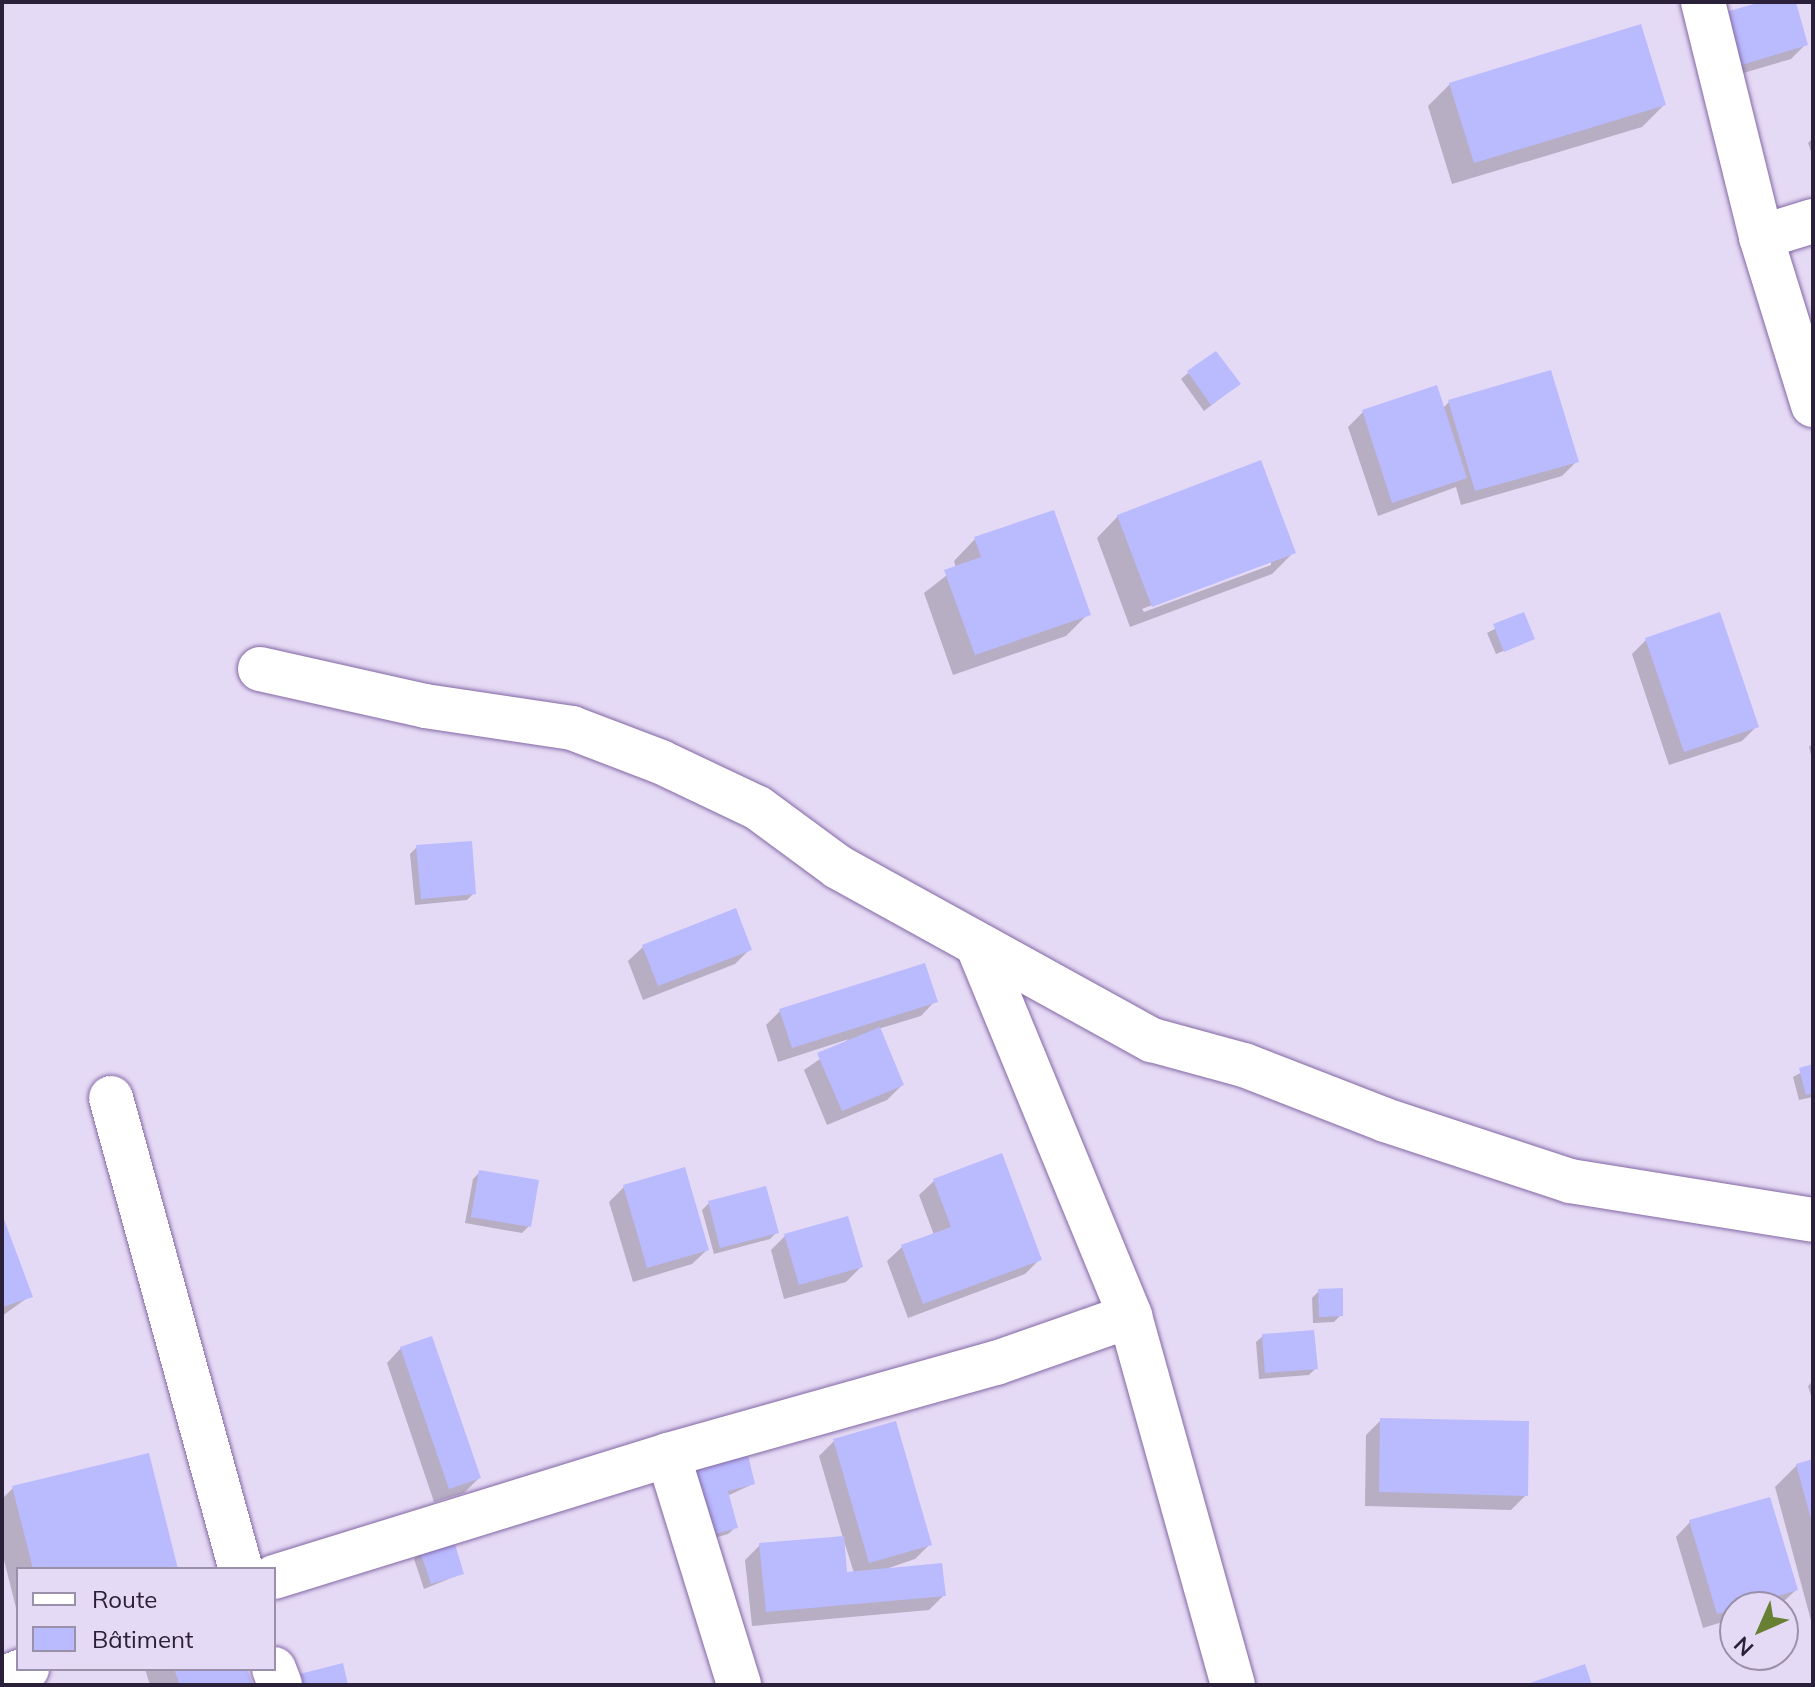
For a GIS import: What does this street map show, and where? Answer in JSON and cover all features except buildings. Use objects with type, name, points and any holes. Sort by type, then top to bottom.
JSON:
[{"type":"street","points":[[1703,2],[1761,237],[1813,405]]},
{"type":"street","points":[[1761,237],[1813,221]]},
{"type":"street","points":[[260,669],[425,706],[572,728],[661,762],[758,808],[838,867],[979,949],[1152,1040],[1244,1065],[1385,1120],[1570,1181],[1813,1220]]},
{"type":"street","points":[[979,949],[1130,1316],[1233,1685]]},
{"type":"street","points":[[111,1098],[240,1567]]},
{"type":"street","points":[[276,1576],[668,1455],[996,1363],[1130,1316]]},
{"type":"street","points":[[668,1455],[739,1685]]},
{"type":"street","points":[[2,1679],[22,1671]]}]
